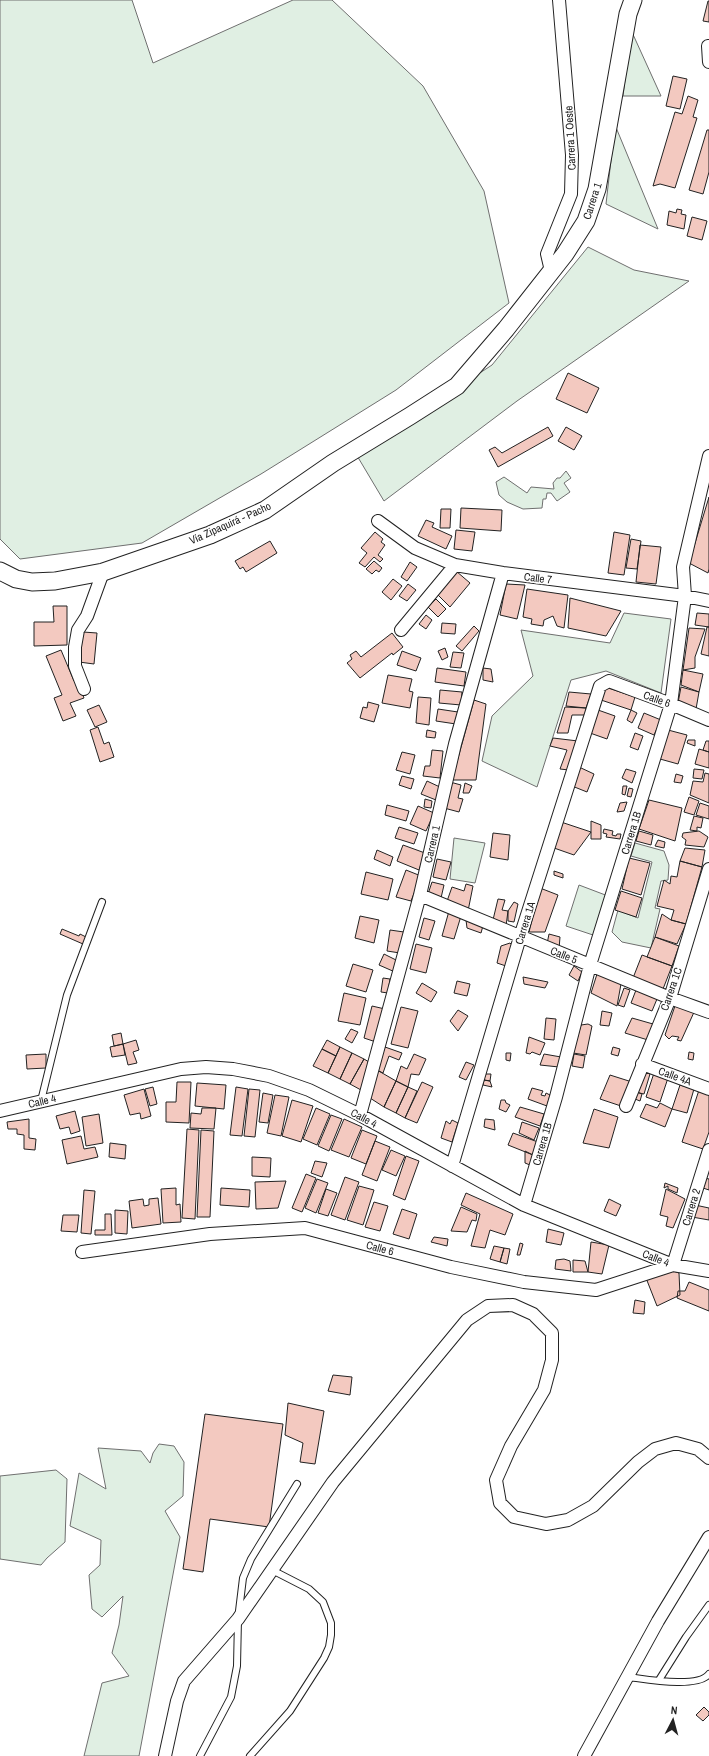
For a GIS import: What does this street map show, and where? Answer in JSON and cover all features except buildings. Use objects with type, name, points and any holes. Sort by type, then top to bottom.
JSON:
[{"type":"main road","name":"Carrera 1","points":[[457,386],[506,329],[565,254],[586,220],[597,189],[628,14],[633,0]]},
{"type":"main road","name":"Vía Zipaquirá - Pacho","points":[[0,571],[16,579],[32,582],[55,581],[102,572],[210,535],[265,510],[334,463],[457,386]]},
{"type":"street","name":"Carrera 1 Oeste","points":[[551,271],[547,254],[572,194],[572,155],[559,0]]},
{"type":"street","points":[[708,46],[709,62]]},
{"type":"street","name":"Carrera 1B","points":[[524,1205],[556,1097],[590,965],[671,704],[685,596],[683,567],[709,456]]},
{"type":"street","name":"Calle 7","points":[[378,521],[415,548],[455,565],[503,574],[685,596],[709,601]]},
{"type":"street","points":[[401,630],[455,565]]},
{"type":"street","points":[[84,689],[75,666],[75,647],[78,630],[87,616],[102,572]]},
{"type":"street","name":"Carrera 1","points":[[360,1115],[420,895],[455,744],[503,574]]},
{"type":"street","name":"Calle 6","points":[[603,683],[609,681],[709,720]]},
{"type":"street","name":"Carrera 1A","points":[[452,1166],[520,937],[600,686],[603,683]]},
{"type":"street","name":"Carrera 1C","points":[[626,1106],[670,998],[709,869]]},
{"type":"street","name":"Calle 5","points":[[420,895],[670,998],[709,1012]]},
{"type":"street","name":"Calle 4A","points":[[642,1064],[709,1089]]},
{"type":"street","name":"Calle 4","points":[[0,1111],[181,1069],[206,1067],[233,1069],[269,1076],[309,1090],[360,1115],[524,1205],[673,1265],[709,1271]]},
{"type":"street","name":"Carrera 2","points":[[673,1265],[709,1150]]},
{"type":"street","name":"Calle 6","points":[[82,1252],[210,1234],[305,1228],[451,1267],[524,1282],[596,1290],[673,1265]]},
{"type":"street","points":[[165,1756],[177,1700],[184,1681],[238,1619],[333,1482],[467,1320],[488,1306],[513,1305],[533,1314],[552,1333],[552,1360],[544,1390],[511,1446],[496,1480],[500,1503],[514,1517],[546,1524],[568,1520],[593,1506],[638,1462],[655,1449],[676,1443],[698,1450],[709,1458]]},
{"type":"street","points":[[584,1756],[658,1621],[709,1537]]},
{"type":"lane","points":[[41,1102],[67,995],[102,902]]},
{"type":"lane","points":[[200,1756],[230,1697],[237,1666],[238,1619],[243,1578],[251,1559],[298,1484]]},
{"type":"lane","points":[[250,1756],[290,1711],[324,1658],[329,1647],[331,1635],[331,1623],[323,1602],[309,1589],[272,1570]]},
{"type":"lane","points":[[659,1680],[686,1637],[709,1605]]},
{"type":"lane","points":[[628,1677],[692,1682],[706,1678],[709,1674]]},
{"type":"green space","points":[[0,0],[132,0],[153,63],[293,0],[332,0],[423,86],[484,191],[509,303],[396,390],[261,474],[142,543],[20,559],[0,539]]},
{"type":"green space","points":[[631,30],[661,96],[623,96]]},
{"type":"green space","points":[[615,125],[658,229],[606,204]]},
{"type":"green space","points":[[588,247],[634,270],[689,281],[517,401],[384,501],[356,454],[492,365]]},
{"type":"green space","points":[[566,471],[571,478],[564,483],[570,492],[557,501],[551,493],[547,493],[546,499],[543,499],[542,508],[523,509],[507,502],[499,495],[496,482],[504,477],[527,493],[531,487],[554,489],[553,483]]},
{"type":"green space","points":[[624,613],[671,619],[661,693],[606,671],[571,680],[537,787],[482,761],[492,716],[533,676],[521,630],[610,643]]},
{"type":"green space","points":[[454,838],[485,843],[475,883],[450,879]]},
{"type":"green space","points":[[635,843],[664,851],[669,865],[668,880],[661,881],[655,908],[660,909],[651,948],[622,942],[612,932],[618,910],[638,918],[652,862],[631,856]]},
{"type":"green space","points":[[579,885],[608,896],[593,935],[566,926]]},
{"type":"green space","points":[[159,1444],[174,1446],[184,1462],[183,1496],[165,1511],[180,1537],[139,1756],[84,1756],[102,1683],[129,1676],[112,1653],[119,1625],[123,1596],[102,1617],[92,1609],[89,1575],[100,1565],[101,1540],[70,1526],[79,1473],[106,1489],[98,1448],[141,1451],[150,1463],[153,1453]]},
{"type":"green space","points":[[56,1470],[67,1479],[65,1542],[41,1565],[0,1559],[0,1476]]}]
